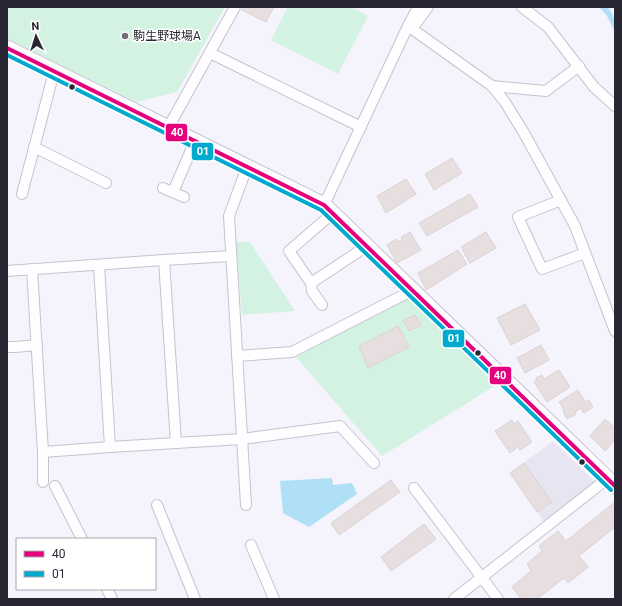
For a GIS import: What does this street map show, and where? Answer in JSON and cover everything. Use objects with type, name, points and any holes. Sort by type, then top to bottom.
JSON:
[{"type":"street","points":[[168,128],[235,7]]},
{"type":"street","points":[[322,305],[312,291],[311,283],[289,252],[329,209],[361,127],[410,27],[417,7]]},
{"type":"street","points":[[410,27],[428,7]]},
{"type":"street","points":[[522,7],[548,27],[594,87],[615,106]]},
{"type":"street","points":[[410,27],[492,86],[505,102],[524,133],[575,226],[615,331]]},
{"type":"street","points":[[7,48],[329,209],[611,482],[454,599]]},
{"type":"street","points":[[210,54],[361,127]]},
{"type":"street","points":[[492,86],[546,91],[579,66]]},
{"type":"street","points":[[22,194],[54,72]]},
{"type":"street","points":[[184,198],[168,190],[195,141]]},
{"type":"street","points":[[34,148],[106,183]]},
{"type":"street","points":[[246,505],[229,216],[247,167]]},
{"type":"street","points":[[561,200],[518,217],[542,270],[585,253]]},
{"type":"street","points":[[311,283],[367,246]]},
{"type":"street","points":[[7,271],[231,256]]},
{"type":"street","points":[[164,260],[176,442]]},
{"type":"street","points":[[99,264],[110,447]]},
{"type":"street","points":[[32,269],[43,452],[43,482]]},
{"type":"street","points":[[237,356],[292,352],[413,290]]},
{"type":"street","points":[[7,347],[37,345]]},
{"type":"street","points":[[43,452],[242,438],[340,426],[374,463]]},
{"type":"street","points":[[55,486],[81,538]]},
{"type":"street","points":[[414,488],[498,599]]},
{"type":"street","points":[[157,505],[195,599]]},
{"type":"street","points":[[251,544],[274,599]]},
{"type":"street","points":[[108,590],[112,599]]},
{"type":"shaded area","points":[[553,441],[595,482],[544,522],[510,473]]},
{"type":"green space","points":[[7,7],[225,7],[177,92],[136,102],[7,39]]},
{"type":"green space","points":[[288,7],[351,7],[368,16],[338,74],[271,40]]},
{"type":"green space","points":[[236,242],[250,242],[295,311],[242,315]]},
{"type":"green space","points":[[408,297],[496,385],[382,456],[296,357]],"holes":[[[398,326],[409,347],[369,368],[359,346]]]},
{"type":"water","points":[[599,7],[608,7],[610,10],[614,19],[615,32],[607,16]]},
{"type":"water","points":[[332,478],[333,485],[352,483],[357,494],[309,527],[283,513],[280,481]]},
{"type":"building","points":[[244,7],[274,7],[266,22],[242,10]]},
{"type":"building","points":[[452,158],[462,173],[434,190],[425,174]]},
{"type":"building","points":[[406,179],[416,194],[386,213],[377,196]]},
{"type":"building","points":[[470,194],[478,207],[427,236],[419,223]]},
{"type":"building","points":[[410,232],[421,250],[397,263],[387,245],[396,239],[397,242],[402,240],[401,237]]},
{"type":"building","points":[[486,232],[496,248],[470,263],[461,247]]},
{"type":"building","points":[[458,250],[467,264],[426,290],[418,273]]},
{"type":"building","points":[[525,304],[540,330],[511,345],[497,318]]},
{"type":"building","points":[[415,315],[421,325],[409,331],[403,320]]},
{"type":"building","points":[[398,326],[409,347],[368,368],[359,346]]},
{"type":"building","points":[[541,345],[549,360],[525,373],[517,358]]},
{"type":"building","points":[[559,370],[570,387],[547,402],[534,382],[537,380],[536,378],[542,375],[544,379]]},
{"type":"building","points":[[578,390],[585,402],[589,400],[593,407],[584,413],[581,408],[575,412],[576,414],[567,419],[559,402]]},
{"type":"building","points":[[605,419],[615,428],[615,440],[605,451],[590,436]]},
{"type":"building","points":[[512,420],[514,424],[518,421],[532,442],[520,450],[518,447],[510,453],[495,431]]},
{"type":"building","points":[[524,463],[552,502],[537,512],[510,473]]},
{"type":"building","points":[[391,480],[400,492],[339,535],[331,523]]},
{"type":"building","points":[[615,502],[615,527],[579,556],[588,567],[568,583],[564,578],[537,599],[521,599],[512,587],[531,571],[527,564],[542,551],[539,546],[558,531],[566,541]]},
{"type":"building","points":[[424,524],[436,539],[391,571],[381,557]]},
{"type":"transit line","name":"40","points":[[7,48],[324,205],[615,486]]},
{"type":"transit line","name":"01","points":[[7,55],[321,210],[611,490]]},
{"type":"place","name":"駒生野球場A","points":[[125,36]]}]
